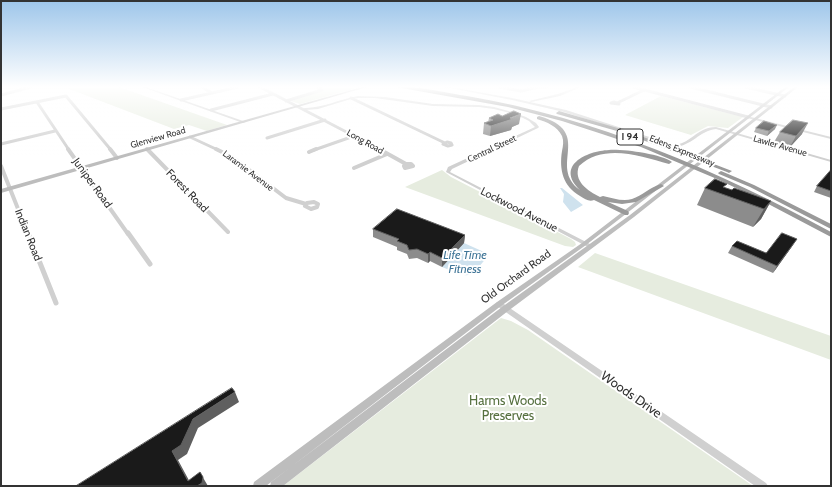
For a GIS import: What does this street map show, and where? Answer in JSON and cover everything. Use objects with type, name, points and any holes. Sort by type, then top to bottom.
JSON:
[{"type":"highway","points":[[515,110],[530,114],[554,125],[562,132],[566,138],[563,170],[570,184],[587,197],[625,213]]},
{"type":"highway","name":"Edens Expressway","points":[[524,110],[547,115],[629,141],[723,179],[831,235]]},
{"type":"highway","name":"Edens Expressway","points":[[544,110],[600,127],[680,156],[752,186],[831,227]]},
{"type":"highway","points":[[547,110],[600,124],[747,178],[831,224]]},
{"type":"highway","points":[[625,213],[598,200],[575,178],[574,172],[579,162],[588,156],[601,153],[630,152],[675,164],[777,206]]},
{"type":"highway","points":[[589,192],[608,200],[626,202],[634,201],[651,189],[661,186]]},
{"type":"main road","name":"Glenview Road","points":[[1,191],[285,110]]},
{"type":"main road","name":"Old Orchard Road","points":[[258,486],[502,307],[591,248],[688,172],[730,131],[758,110]]},
{"type":"main road","name":"Old Orchard Road","points":[[275,486],[584,244],[683,169],[700,160],[737,134],[767,110]]},
{"type":"street","name":"Juniper Road","points":[[42,110],[55,131],[150,264]]},
{"type":"street","points":[[77,110],[117,158]]},
{"type":"street","points":[[211,110],[244,122]]},
{"type":"street","name":"Long Road","points":[[308,110],[406,164]]},
{"type":"street","points":[[375,110],[445,143]]},
{"type":"street","name":"Central Street","points":[[448,171],[450,168],[534,129],[537,126],[520,116],[501,110]]},
{"type":"street","name":"Lawler Avenue","points":[[552,110],[586,117],[674,146],[684,144],[708,128],[730,131],[831,161]]},
{"type":"street","points":[[720,110],[831,138]]},
{"type":"street","points":[[267,138],[325,120]]},
{"type":"street","points":[[1,144],[55,131]]},
{"type":"street","points":[[309,152],[354,136]]},
{"type":"street","name":"Laramie Avenue","points":[[190,137],[232,156],[286,198],[306,204]]},
{"type":"street","name":"Forest Road","points":[[147,150],[228,232]]},
{"type":"street","points":[[354,168],[387,154]]},
{"type":"street","name":"Indian Road","points":[[1,166],[56,303]]},
{"type":"street","name":"Lockwood Avenue","points":[[448,171],[453,176],[591,248]]},
{"type":"street","name":"Woods Drive","points":[[502,307],[763,486]]},
{"type":"green space","points":[[124,110],[184,110],[227,125],[207,131],[189,125],[174,129]]},
{"type":"green space","points":[[635,110],[715,110],[743,117],[728,128],[708,126],[691,135],[625,115]]},
{"type":"green space","points":[[442,170],[451,177],[571,239],[576,245],[573,247],[565,246],[405,187]]},
{"type":"green space","points":[[595,253],[831,336],[831,360],[578,267]]},
{"type":"green space","name":"Harms Woods Preserves","points":[[501,318],[511,321],[528,330],[753,486],[283,486]]},
{"type":"water","points":[[560,188],[583,205],[571,212],[563,202],[564,194]]},
{"type":"water","name":"Life Time Fitness","points":[[464,243],[484,252],[488,256],[476,270],[468,275],[459,274],[442,267]]},
{"type":"building","points":[[514,111],[521,114],[510,118],[513,119],[491,126],[484,123],[493,120],[489,118],[498,114],[502,116]]},
{"type":"building","points":[[793,120],[808,123],[796,136],[780,132]]},
{"type":"building","points":[[764,121],[777,125],[769,131],[756,128]]},
{"type":"building","points":[[831,170],[831,191],[817,186]]},
{"type":"building","points":[[715,179],[727,184],[723,187],[732,190],[734,188],[771,201],[764,209],[705,188]]},
{"type":"building","points":[[397,209],[465,235],[442,258],[430,252],[428,254],[417,249],[409,250],[407,245],[397,241],[399,239],[373,229]]},
{"type":"building","points":[[782,233],[797,239],[777,266],[732,246],[737,241],[766,253]]},
{"type":"building","points":[[232,388],[235,392],[193,419],[181,445],[172,451],[188,481],[200,472],[203,477],[202,483],[197,486],[76,486]]}]
